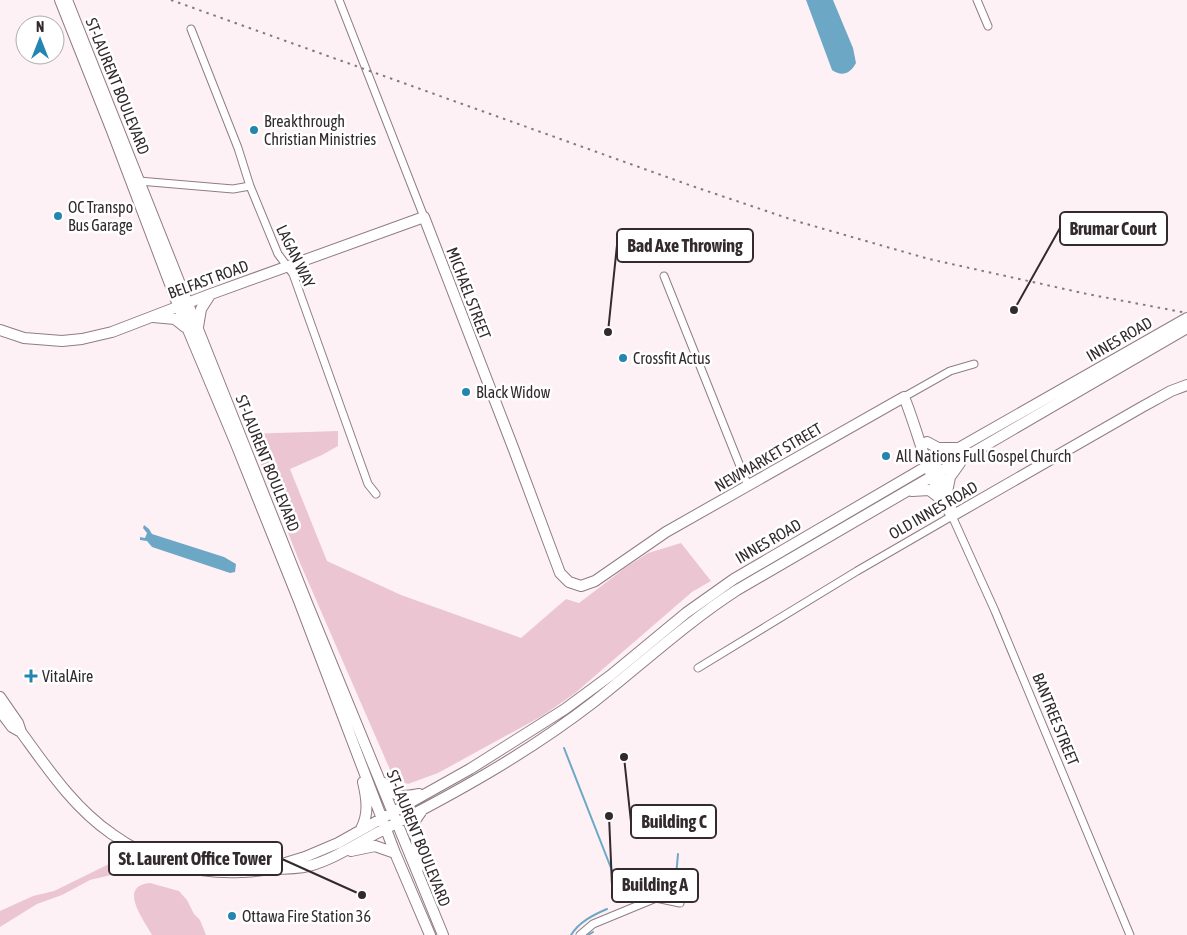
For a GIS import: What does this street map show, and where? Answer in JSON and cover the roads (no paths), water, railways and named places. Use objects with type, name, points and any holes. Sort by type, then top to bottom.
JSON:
[{"type":"main road","name":"ST-LAURENT BOULEVARD","points":[[60,0],[168,277],[183,304],[282,548],[357,754],[395,853],[430,935]]},
{"type":"main road","name":"ST-LAURENT BOULEVARD","points":[[67,0],[179,283],[183,304]]},
{"type":"main road","name":"BELFAST ROAD","points":[[0,330],[24,338],[62,341],[112,332],[286,266],[424,217]]},
{"type":"main road","name":"MICHAEL STREET","points":[[424,217],[560,573],[569,582],[581,586]]},
{"type":"main road","points":[[149,317],[163,307],[167,301],[168,277]]},
{"type":"main road","points":[[149,317],[175,319],[193,329],[201,308],[211,294],[191,291],[179,283]]},
{"type":"main road","name":"INNES ROAD","points":[[268,870],[322,850],[430,792],[555,716],[611,675],[679,618],[726,584],[932,463],[1187,318]]},
{"type":"main road","name":"INNES ROAD","points":[[333,856],[421,812],[477,781],[574,717],[723,599],[1187,328]]},
{"type":"main road","name":"OLD INNES ROAD","points":[[952,516],[1171,391],[1187,385]]},
{"type":"main road","name":"NEWMARKET STREET","points":[[581,586],[595,581],[666,532],[904,397]]},
{"type":"main road","name":"BANTREE STREET","points":[[904,397],[932,463]]},
{"type":"main road","name":"BANTREE STREET","points":[[912,417],[927,442],[936,475],[952,516]]},
{"type":"main road","points":[[927,442],[938,448],[960,448]]},
{"type":"main road","points":[[903,493],[926,490],[944,496],[951,474],[966,457]]},
{"type":"main road","name":"ST-LAURENT BOULEVARD","points":[[303,602],[393,812],[443,935]]},
{"type":"main road","points":[[0,697],[18,723],[21,732],[74,801],[111,834],[144,853],[170,864],[201,870],[240,872],[299,868],[333,856],[375,846],[395,853]]},
{"type":"main road","points":[[0,711],[12,727],[21,732]]},
{"type":"main road","points":[[357,754],[367,816],[361,829]]},
{"type":"main road","points":[[376,773],[390,791],[398,796],[430,792]]},
{"type":"main road","points":[[421,812],[415,819],[414,826],[422,883]]},
{"type":"street","name":"MICHAEL STREET","points":[[339,0],[424,217]]},
{"type":"street","points":[[977,0],[988,26]]},
{"type":"street","name":"LAGAN WAY","points":[[191,29],[238,148],[250,186],[278,254],[293,274],[368,484],[376,494]]},
{"type":"street","points":[[139,181],[233,189],[250,186]]},
{"type":"street","points":[[664,276],[748,486]]},
{"type":"street","name":"NEWMARKET STREET","points":[[904,397],[950,371],[974,364]]},
{"type":"street","name":"OLD INNES ROAD","points":[[698,668],[856,571],[952,516]]},
{"type":"street","name":"BANTREE STREET","points":[[952,516],[998,618],[1130,935]]},
{"type":"street","points":[[580,935],[593,924],[656,898],[680,902]]},
{"type":"water","points":[[806,0],[833,0],[853,48],[856,63],[848,72],[842,74],[832,70]]},
{"type":"water","points":[[144,525],[152,534],[224,557],[236,564],[235,572],[230,573],[152,547],[147,541],[140,540],[140,537],[145,538],[147,533],[143,528]]},
{"type":"waterway","points":[[564,748],[620,891]]},
{"type":"waterway","points":[[675,887],[678,854]]},
{"type":"waterway","points":[[571,935],[582,923],[607,909]]},
{"type":"waterway","points":[[588,935],[593,932]]},
{"type":"railway","points":[[171,0],[692,186],[796,221],[929,259],[1087,294],[1187,313]]},
{"type":"place","name":"Breakthrough Christian Ministries","points":[[254,130]]},
{"type":"place","name":"OC Transpo Bus Garage","points":[[58,216]]},
{"type":"place","name":"Brumar Court","points":[[1014,310]]},
{"type":"place","name":"Bad Axe Throwing","points":[[608,332]]},
{"type":"place","name":"Crossfit Actus","points":[[623,358]]},
{"type":"place","name":"Black Widow","points":[[466,392]]},
{"type":"place","name":"All Nations Full Gospel Church","points":[[886,456]]},
{"type":"place","name":"VitalAire","points":[[31,676]]},
{"type":"place","name":"Building C","points":[[624,757]]},
{"type":"place","name":"Building A","points":[[609,816]]},
{"type":"place","name":"St. Laurent Office Tower","points":[[362,895]]},
{"type":"place","name":"Ottawa Fire Station 36","points":[[232,916]]}]
